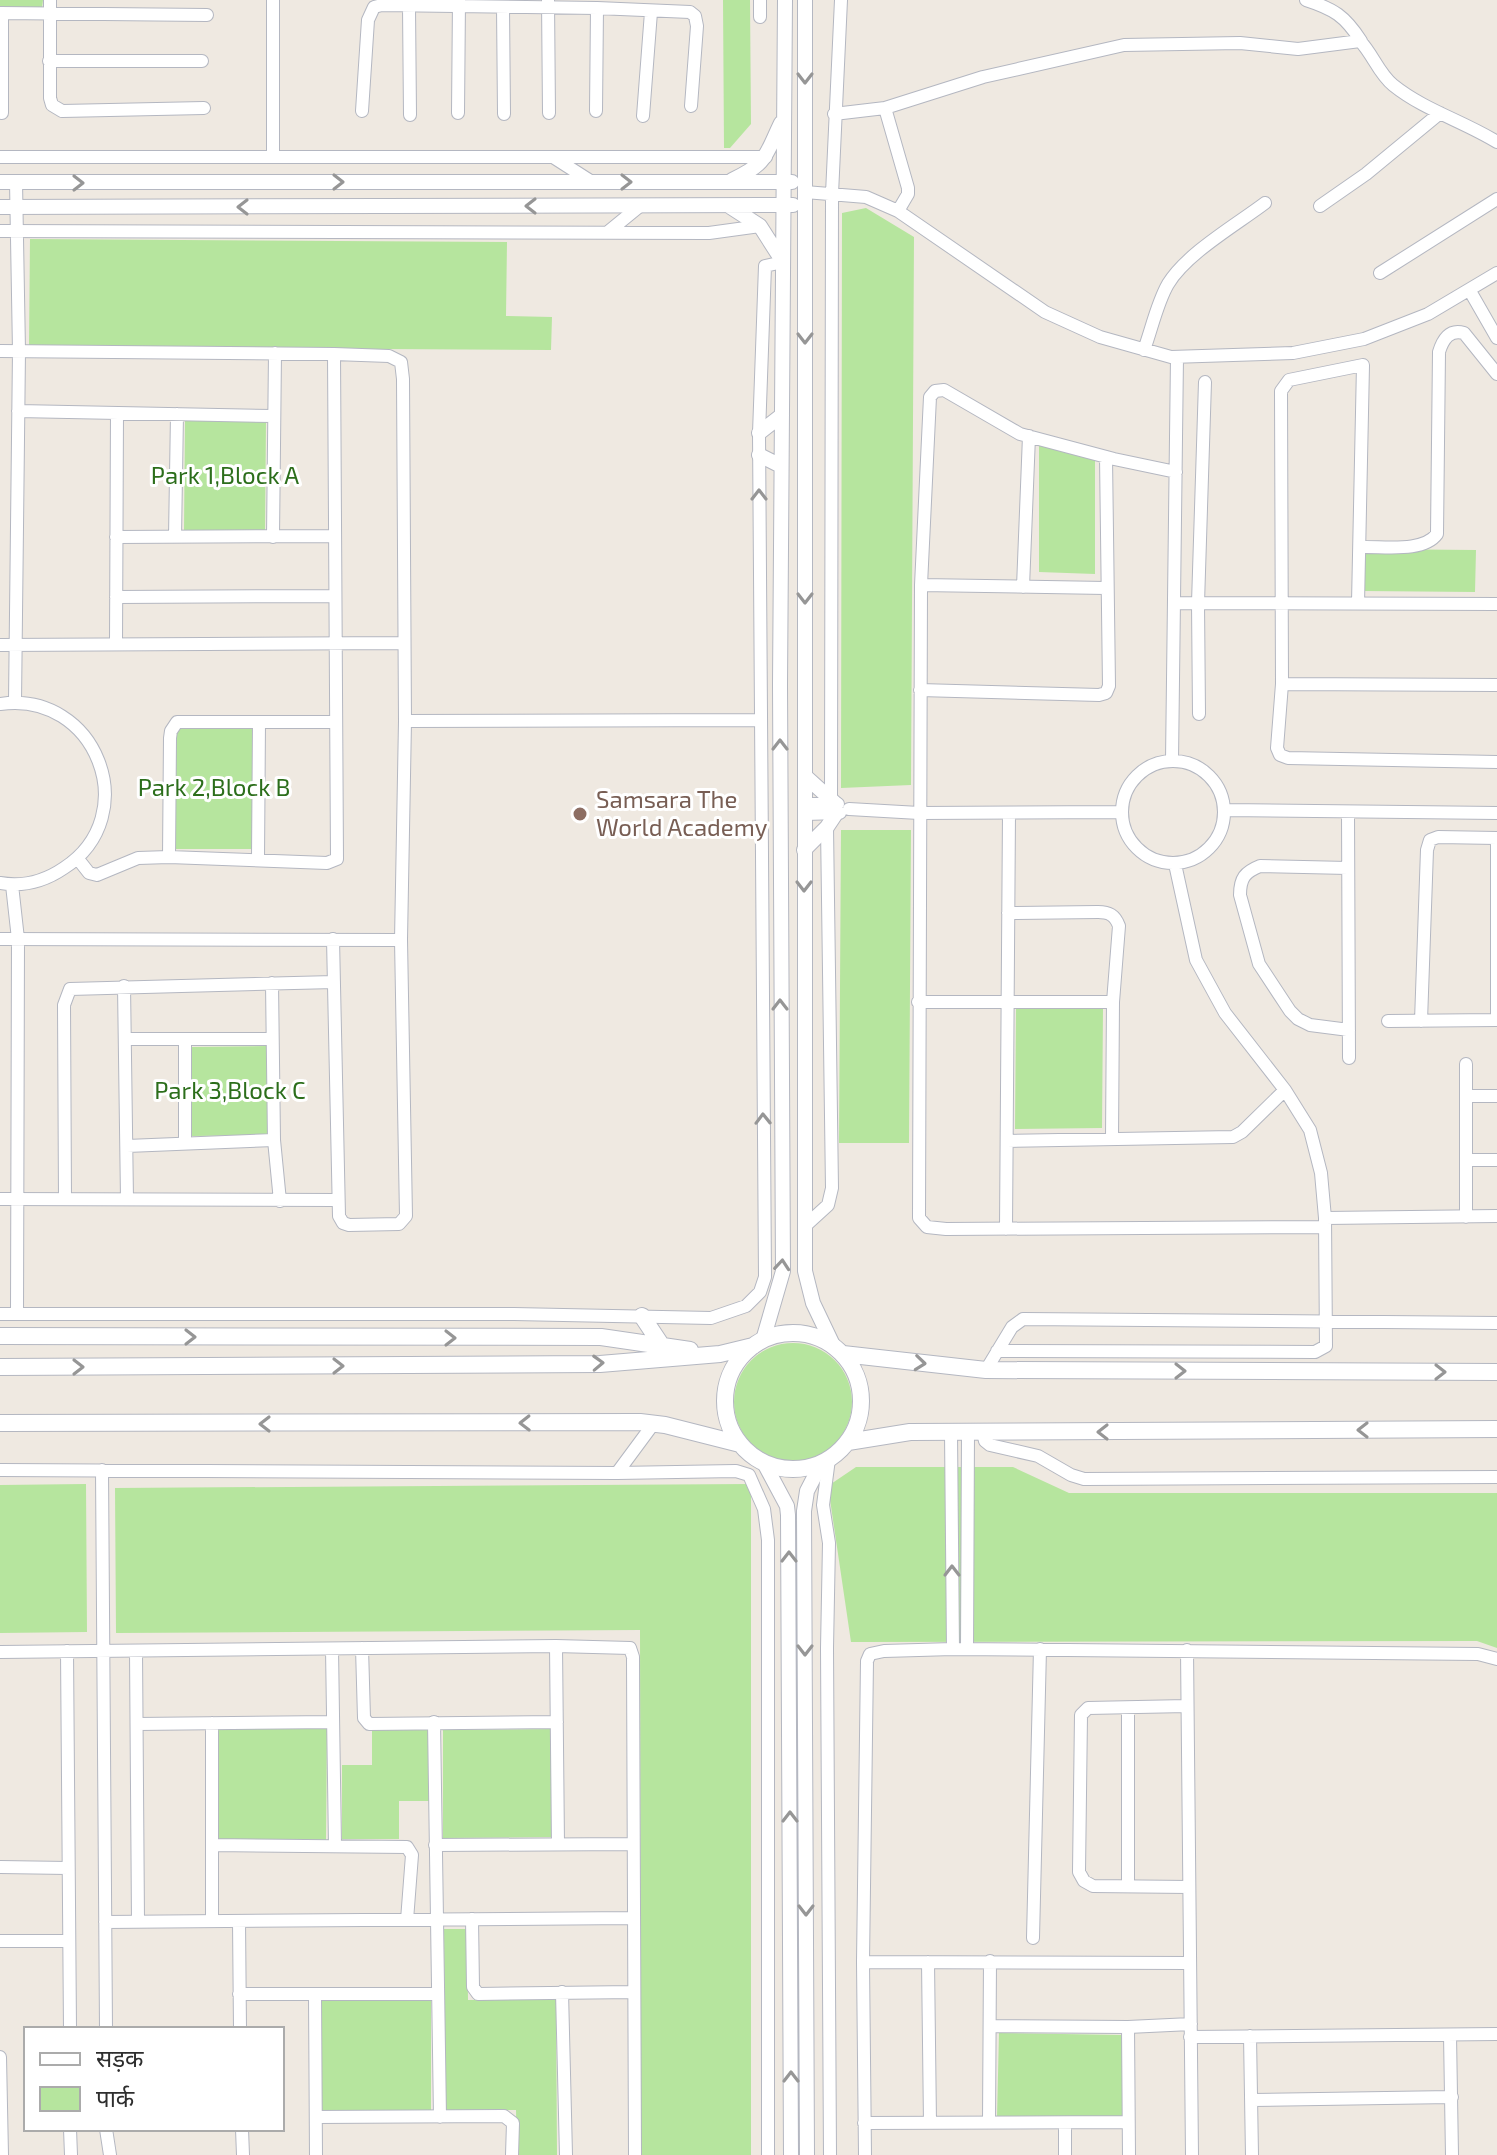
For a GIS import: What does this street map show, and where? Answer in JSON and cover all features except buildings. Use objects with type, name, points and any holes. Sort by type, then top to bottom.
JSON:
[{"type":"main road","points":[[642,1316],[662,1346]]},
{"type":"main road","points":[[0,1367],[600,1364],[720,1354],[788,1333],[800,1333],[819,1337],[838,1349],[986,1370],[1497,1372]]},
{"type":"main road","points":[[0,1336],[601,1337],[720,1354]]},
{"type":"main road","points":[[758,1343],[736,1364],[726,1392],[726,1411],[740,1444],[764,1463],[789,1469],[825,1461],[848,1442],[856,1427],[861,1410],[859,1384],[838,1349]]},
{"type":"main road","points":[[0,1423],[654,1423],[740,1444]]},
{"type":"main road","points":[[848,1442],[910,1432],[1497,1429]]},
{"type":"street","points":[[50,0],[52,105],[62,111],[204,108]]},
{"type":"street","points":[[273,0],[273,156]]},
{"type":"street","points":[[760,0],[760,17]]},
{"type":"street","points":[[758,1343],[783,1271],[780,1054],[785,0]]},
{"type":"street","points":[[805,0],[805,1271],[813,1303],[838,1349]]},
{"type":"street","points":[[805,1226],[828,1205],[832,1188],[836,811],[832,194],[841,0]]},
{"type":"street","points":[[1306,0],[1329,7],[1349,22],[1390,83],[1497,142]]},
{"type":"street","points":[[458,113],[459,4]]},
{"type":"street","points":[[362,111],[368,20],[374,7],[382,5],[503,7],[548,4],[690,12],[697,21],[691,106]]},
{"type":"street","points":[[548,4],[549,113]]},
{"type":"street","points":[[409,7],[410,115]]},
{"type":"street","points":[[503,7],[504,114]]},
{"type":"street","points":[[596,111],[597,8]]},
{"type":"street","points":[[643,116],[651,12]]},
{"type":"street","points":[[2,113],[1,13],[207,15]]},
{"type":"street","points":[[834,114],[885,108],[983,77],[1124,45],[1240,43],[1298,49],[1361,41]]},
{"type":"street","points":[[49,61],[202,61]]},
{"type":"street","points":[[885,108],[908,188],[898,211]]},
{"type":"street","points":[[1320,206],[1366,174],[1440,113]]},
{"type":"street","points":[[728,182],[755,169],[766,157],[784,118]]},
{"type":"street","points":[[0,157],[766,157]]},
{"type":"street","points":[[553,157],[592,182]]},
{"type":"street","points":[[0,182],[784,182],[805,193],[866,197],[898,211],[1045,312],[1100,337],[1177,357],[1293,353],[1364,339],[1428,314],[1497,273]]},
{"type":"street","points":[[15,702],[19,351],[16,182]]},
{"type":"street","points":[[0,207],[783,205],[805,193]]},
{"type":"street","points":[[1380,273],[1497,199]]},
{"type":"street","points":[[1144,350],[1168,284],[1194,257],[1265,203]]},
{"type":"street","points":[[608,232],[641,205]]},
{"type":"street","points":[[728,205],[760,226],[783,262]]},
{"type":"street","points":[[0,231],[709,233],[760,226]]},
{"type":"street","points":[[0,1314],[717,1318],[746,1306],[755,1298],[764,1285],[765,1277],[759,433],[765,266],[783,262]]},
{"type":"street","points":[[1470,291],[1497,338]]},
{"type":"street","points":[[1361,547],[1421,545],[1437,534],[1439,352],[1442,342],[1448,335],[1464,333],[1497,374]]},
{"type":"street","points":[[1358,603],[1364,339]]},
{"type":"street","points":[[0,351],[334,354],[389,356],[401,362],[405,721],[401,940],[406,1216],[399,1224],[349,1225],[343,1223],[339,1216],[333,939]]},
{"type":"street","points":[[273,537],[275,353]]},
{"type":"street","points":[[78,859],[89,873],[97,875],[138,858],[327,863],[337,859],[334,354]]},
{"type":"street","points":[[1172,761],[1177,357]]},
{"type":"street","points":[[1363,365],[1289,380],[1281,391],[1282,684],[1277,748],[1280,755],[1288,758],[1497,762]]},
{"type":"street","points":[[1199,714],[1198,603],[1205,382]]},
{"type":"street","points":[[1176,472],[1020,434],[944,390],[935,391],[930,397],[921,585],[919,1218],[922,1224],[934,1229],[1006,1229],[1497,1216]]},
{"type":"street","points":[[18,411],[273,416]]},
{"type":"street","points":[[116,644],[117,413]]},
{"type":"street","points":[[175,537],[177,414]]},
{"type":"street","points":[[759,433],[782,415]]},
{"type":"street","points":[[1023,587],[1029,436]]},
{"type":"street","points":[[759,455],[781,466]]},
{"type":"street","points":[[920,690],[1106,693],[1109,686],[1106,457]]},
{"type":"street","points":[[116,537],[335,536]]},
{"type":"street","points":[[921,585],[1106,588]]},
{"type":"street","points":[[116,597],[335,596]]},
{"type":"street","points":[[1174,603],[1497,604]]},
{"type":"street","points":[[0,645],[403,643]]},
{"type":"street","points":[[1282,684],[1497,685]]},
{"type":"street","points":[[0,704],[15,702],[42,706],[66,718],[85,736],[99,759],[105,785],[104,812],[94,837],[78,859],[48,879],[6,884],[18,939],[17,1314]]},
{"type":"street","points":[[405,721],[759,720]]},
{"type":"street","points":[[169,857],[170,738],[173,726],[182,721],[335,722]]},
{"type":"street","points":[[258,859],[259,722]]},
{"type":"street","points":[[1172,761],[1188,763],[1214,781],[1222,795],[1225,810],[1223,826],[1216,841],[1205,853],[1191,861],[1175,864],[1158,862],[1143,855],[1124,829],[1122,812],[1128,789],[1143,771],[1172,761]]},
{"type":"street","points":[[805,776],[836,811]]},
{"type":"street","points":[[805,809],[919,813],[1122,812]]},
{"type":"street","points":[[1225,810],[1497,813]]},
{"type":"street","points":[[804,850],[836,811]]},
{"type":"street","points":[[1348,812],[1349,1058]]},
{"type":"street","points":[[1006,1229],[1009,813]]},
{"type":"street","points":[[1388,1021],[1421,1021],[1497,1020],[1497,838],[1438,837],[1430,840],[1427,850],[1421,1021]]},
{"type":"street","points":[[997,1351],[1315,1352],[1326,1346],[1325,1222],[1321,1173],[1310,1130],[1285,1090],[1225,1013],[1196,960],[1175,864]]},
{"type":"street","points":[[1348,868],[1260,866],[1247,871],[1240,883],[1240,895],[1259,964],[1290,1011],[1310,1025],[1349,1030]]},
{"type":"street","points":[[1008,913],[1098,912],[1112,915],[1119,926],[1113,1002],[1112,1139]]},
{"type":"street","points":[[0,939],[401,940]]},
{"type":"street","points":[[65,1199],[64,1005],[67,992],[74,987],[334,982]]},
{"type":"street","points":[[272,983],[274,1140],[280,1201]]},
{"type":"street","points":[[124,986],[127,1199]]},
{"type":"street","points":[[918,1002],[1113,1002]]},
{"type":"street","points":[[125,1039],[272,1039]]},
{"type":"street","points":[[185,1039],[185,1143]]},
{"type":"street","points":[[1466,1064],[1466,1217]]},
{"type":"street","points":[[1007,1141],[1237,1136],[1285,1090]]},
{"type":"street","points":[[1466,1096],[1497,1096]]},
{"type":"street","points":[[127,1146],[274,1140]]},
{"type":"street","points":[[1467,1160],[1497,1160]]},
{"type":"street","points":[[764,1197],[783,1212]]},
{"type":"street","points":[[0,1199],[337,1200]]},
{"type":"street","points":[[986,1370],[1012,1327],[1023,1319],[1497,1323]]},
{"type":"street","points":[[617,1473],[654,1423]]},
{"type":"street","points":[[967,1433],[990,1445],[1038,1456],[1084,1479],[1497,1477]]},
{"type":"street","points":[[953,1649],[967,1433]]},
{"type":"street","points":[[967,1433],[967,1649]]},
{"type":"street","points":[[807,2155],[804,1511],[807,1491],[825,1461]]},
{"type":"street","points":[[825,1461],[823,1505],[829,1543],[830,2155]]},
{"type":"street","points":[[764,1463],[787,1506],[788,1515],[791,2155]]},
{"type":"street","points":[[0,1470],[743,1471],[754,1481],[764,1509],[768,1540],[768,2155]]},
{"type":"street","points":[[102,1470],[106,2027]]},
{"type":"street","points":[[556,1646],[558,1844]]},
{"type":"street","points":[[0,1652],[556,1646],[630,1648],[635,2155]]},
{"type":"street","points":[[362,1648],[366,1722],[373,1725],[557,1722]]},
{"type":"street","points":[[332,1649],[335,1845]]},
{"type":"street","points":[[1033,1938],[1040,1649]]},
{"type":"street","points":[[1187,1650],[1192,2155]]},
{"type":"street","points":[[865,2155],[863,1962],[868,1657],[875,1651],[1187,1650],[1478,1654],[1497,1659]]},
{"type":"street","points":[[67,1651],[70,2027]]},
{"type":"street","points":[[136,1651],[138,1922]]},
{"type":"street","points":[[1187,1706],[1088,1708],[1081,1715],[1078,1847],[1079,1872],[1084,1881],[1093,1886],[1189,1887]]},
{"type":"street","points":[[1128,1708],[1128,1886]]},
{"type":"street","points":[[137,1724],[333,1722]]},
{"type":"street","points":[[434,1722],[440,2117]]},
{"type":"street","points":[[212,1723],[212,1921]]},
{"type":"street","points":[[435,1845],[632,1844]]},
{"type":"street","points":[[212,1845],[403,1845],[411,1850],[412,1855],[407,1920]]},
{"type":"street","points":[[0,1867],[68,1868]]},
{"type":"street","points":[[105,1922],[633,1918]]},
{"type":"street","points":[[472,1919],[475,1992],[484,1996],[634,1992]]},
{"type":"street","points":[[239,1921],[240,2027]]},
{"type":"street","points":[[0,1941],[69,1941]]},
{"type":"street","points":[[989,2122],[990,1961]]},
{"type":"street","points":[[863,1962],[1190,1963]]},
{"type":"street","points":[[928,1962],[930,2123]]},
{"type":"street","points":[[562,1992],[566,2155]]},
{"type":"street","points":[[239,1994],[437,1994]]},
{"type":"street","points":[[315,1994],[316,2155]]},
{"type":"street","points":[[991,2026],[1128,2027],[1250,2036],[1497,2034]]},
{"type":"street","points":[[1128,2027],[1129,2155]]},
{"type":"street","points":[[1450,2035],[1452,2155]]},
{"type":"street","points":[[1250,2036],[1252,2155]]},
{"type":"street","points":[[0,2057],[2,2155]]},
{"type":"street","points":[[1252,2100],[1452,2097]]},
{"type":"street","points":[[316,2117],[504,2116],[513,2123],[512,2155]]},
{"type":"street","points":[[864,2123],[1128,2122]]},
{"type":"street","points":[[1065,2123],[1065,2155]]},
{"type":"street","points":[[70,2131],[71,2155]]},
{"type":"street","points":[[106,2131],[110,2155]]},
{"type":"street","points":[[242,2131],[243,2155]]},
{"type":"green space","points":[[0,0],[43,0],[42,8],[0,8]]},
{"type":"green space","points":[[723,0],[750,0],[751,124],[730,148],[724,148]]},
{"type":"green space","points":[[866,208],[914,237],[911,785],[841,788],[842,213]]},
{"type":"green space","points":[[30,239],[507,242],[506,316],[552,317],[551,350],[29,347]]},
{"type":"green space","name":"Park 1,Block A","points":[[185,421],[266,421],[265,531],[184,530]]},
{"type":"green space","points":[[1039,445],[1095,460],[1095,574],[1039,572]]},
{"type":"green space","points":[[1363,549],[1476,550],[1475,592],[1363,591]]},
{"type":"green space","name":"Park 2,Block B","points":[[176,726],[253,726],[252,849],[176,849]]},
{"type":"green space","points":[[841,830],[911,830],[909,1143],[839,1143]]},
{"type":"green space","points":[[1016,1009],[1103,1009],[1102,1128],[1015,1129]]},
{"type":"green space","name":"Park 3,Block C","points":[[267,1046],[268,1135],[192,1136],[192,1047]]},
{"type":"green space","points":[[793,1343],[816,1347],[835,1360],[848,1379],[852,1402],[848,1425],[835,1444],[816,1457],[793,1461],[770,1457],[751,1444],[738,1425],[734,1402],[738,1379],[751,1360],[770,1347]]},
{"type":"green space","points":[[856,1467],[1013,1467],[1069,1493],[1497,1493],[1497,1648],[1477,1641],[851,1642],[828,1486]]},
{"type":"green space","points":[[86,1484],[87,1632],[0,1633],[0,1485]]},
{"type":"green space","points":[[751,1484],[751,2155],[641,2155],[640,1630],[116,1633],[115,1488]]},
{"type":"green space","points":[[216,1728],[327,1728],[326,1840],[215,1839]]},
{"type":"green space","points":[[372,1729],[429,1729],[429,1801],[399,1801],[399,1839],[342,1839],[342,1765],[372,1765]]},
{"type":"green space","points":[[552,1729],[552,1837],[443,1838],[443,1730]]},
{"type":"green space","points":[[444,1929],[467,1929],[468,2000],[556,1999],[557,2155],[517,2155],[516,2110],[445,2111]]},
{"type":"green space","points":[[431,1999],[431,2112],[322,2113],[321,2000]]},
{"type":"green space","points":[[999,2033],[1122,2035],[1122,2116],[997,2117]]},
{"type":"place","name":"Samsara The World Academy","points":[[580,814]]}]
